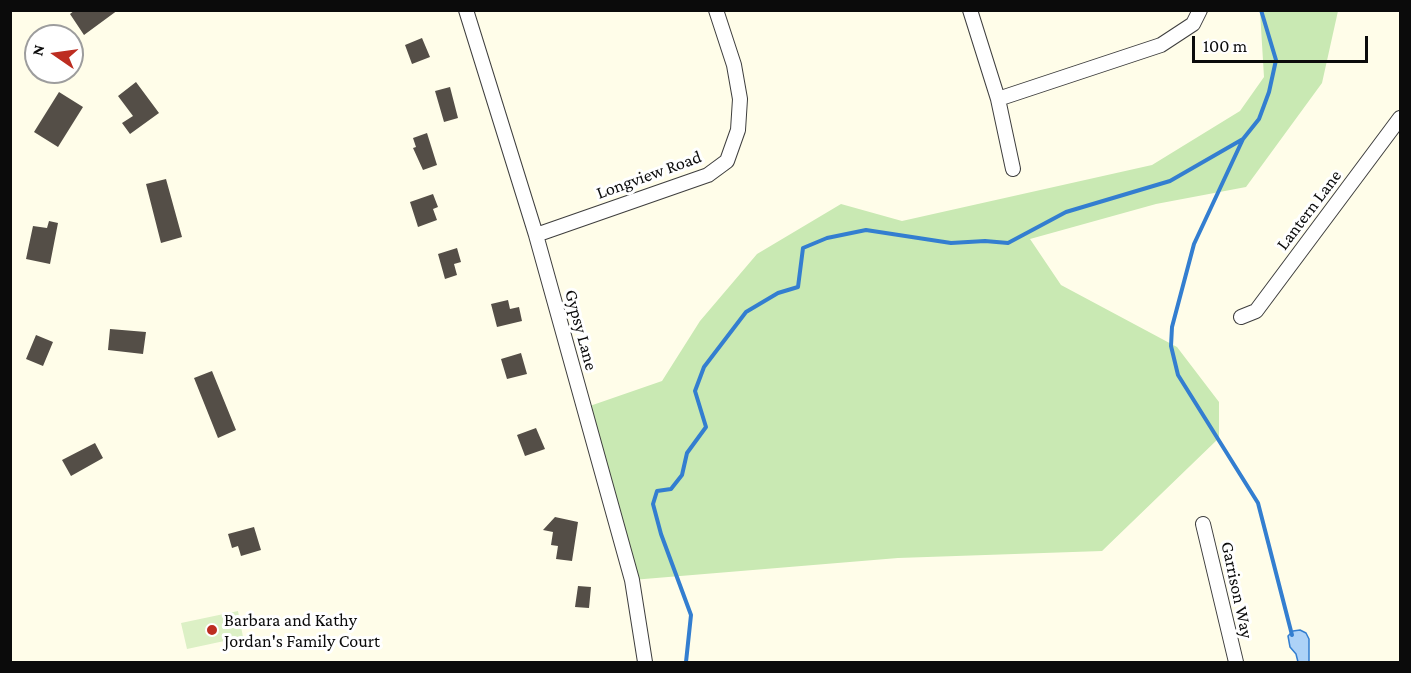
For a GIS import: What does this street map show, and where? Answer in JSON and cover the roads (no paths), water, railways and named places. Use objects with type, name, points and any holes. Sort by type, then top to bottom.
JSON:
[{"type":"street","name":"Gypsy Lane","points":[[466,10],[536,235],[632,580],[645,663]]},
{"type":"street","name":"Longview Road","points":[[536,235],[708,175],[727,161],[738,130],[740,99],[734,64],[716,10]]},
{"type":"street","points":[[970,10],[998,99],[1013,169]]},
{"type":"street","points":[[998,99],[1161,45],[1193,24],[1200,10]]},
{"type":"street","name":"Lantern Lane","points":[[1241,317],[1256,311],[1401,118]]},
{"type":"street","name":"Garrison Way","points":[[1203,524],[1236,663]]},
{"type":"water","points":[[1300,630],[1306,633],[1309,639],[1309,662],[1298,662],[1296,654],[1290,647],[1288,636],[1293,631]]},
{"type":"waterway","points":[[1261,10],[1276,60],[1269,92],[1259,119],[1243,139],[1194,244],[1172,327],[1171,346],[1178,375],[1258,503],[1292,635]]},
{"type":"waterway","points":[[686,662],[691,615],[661,534],[653,504],[657,491],[671,489],[682,475],[687,453],[706,427],[695,391],[704,367],[746,312],[778,293],[798,287],[803,248],[827,238],[866,230],[951,243],[985,241],[1008,243],[1066,212],[1170,181],[1243,139]]},
{"type":"place","name":"Barbara and Kathy Jordan's Family Court","points":[[212,630]]}]
